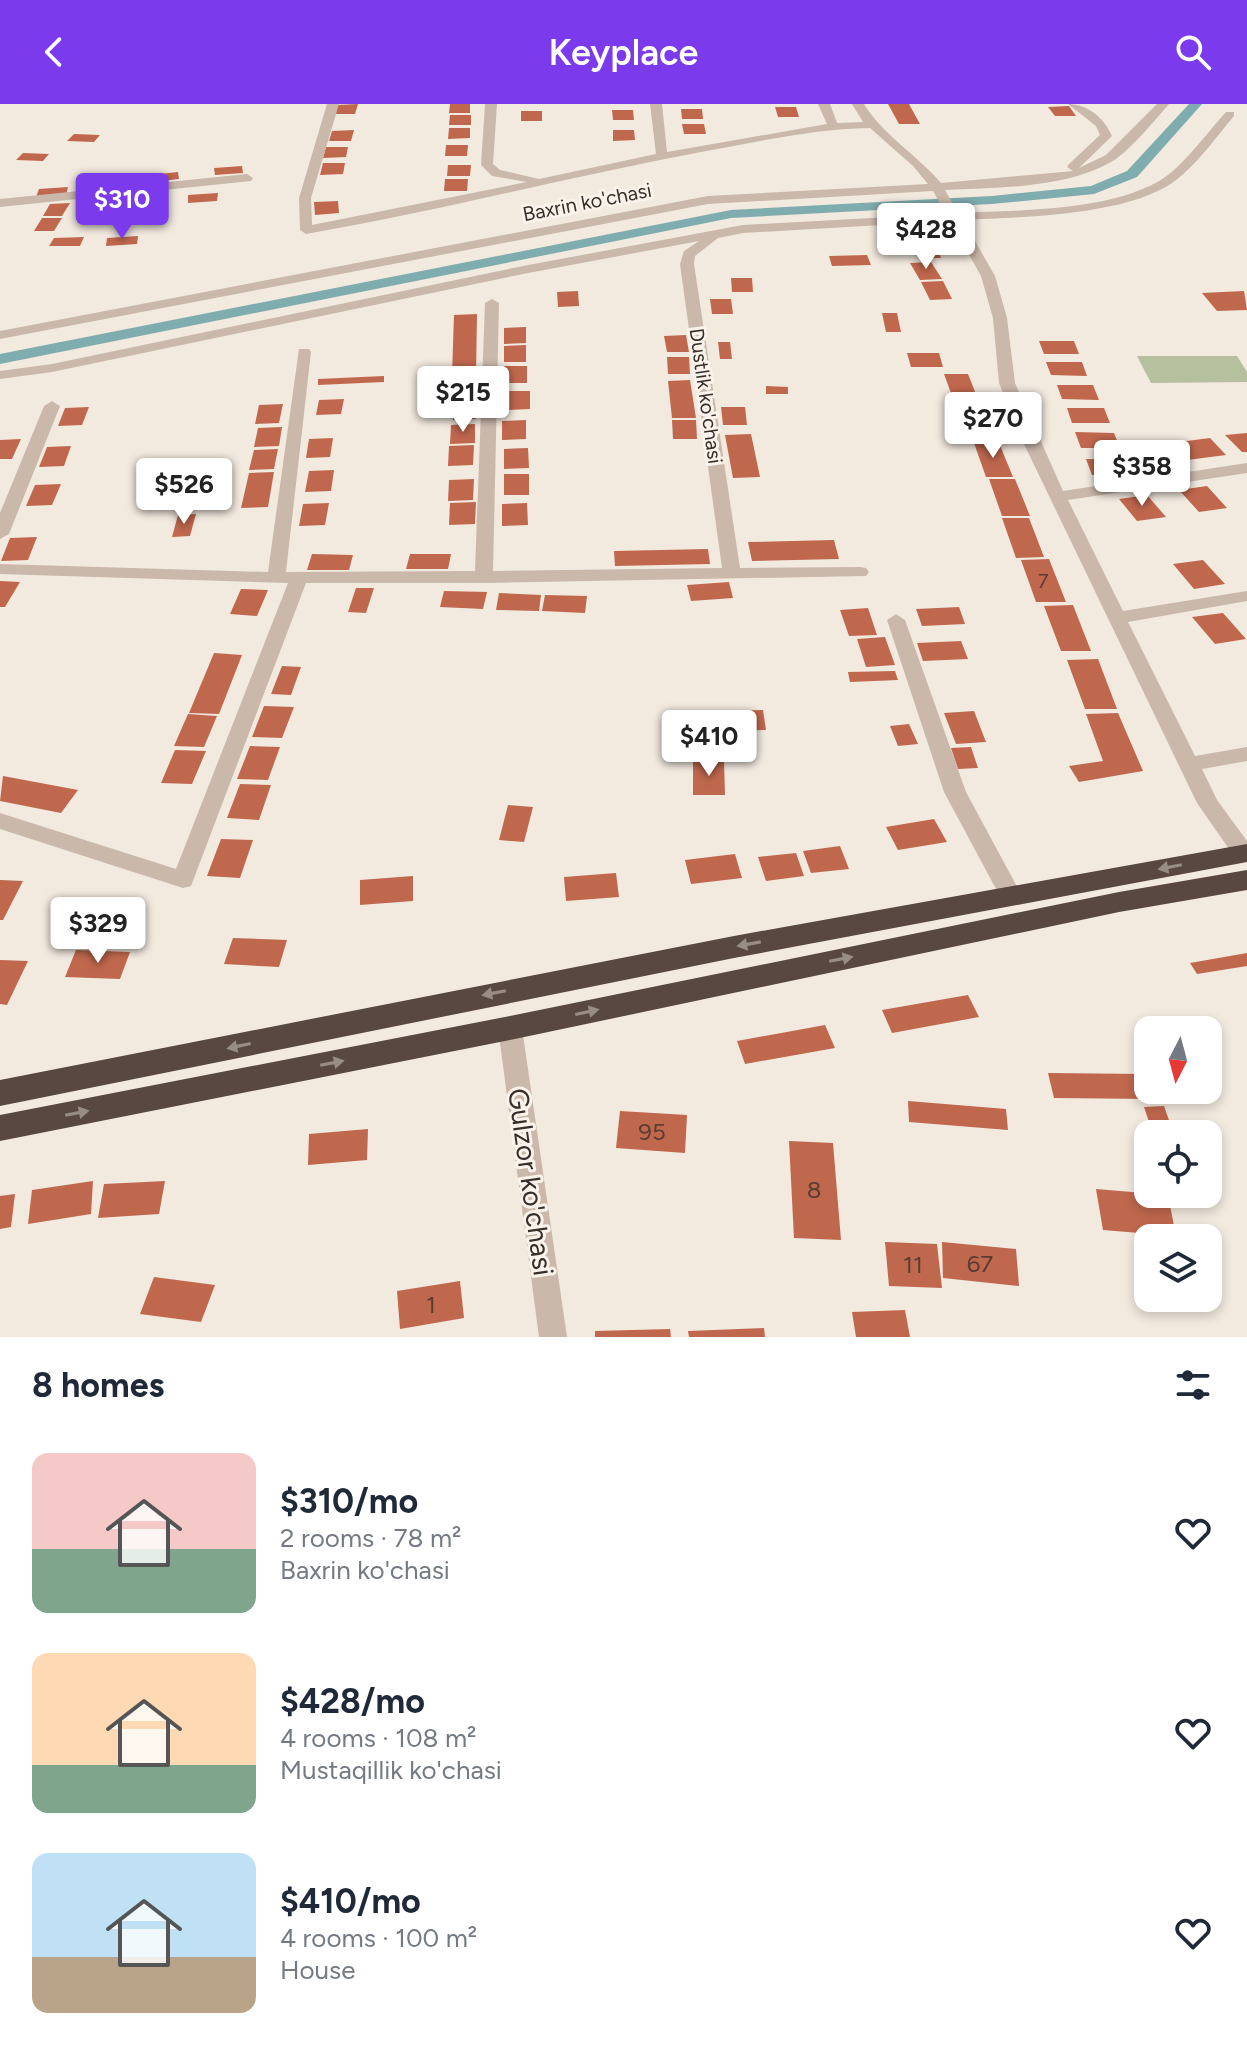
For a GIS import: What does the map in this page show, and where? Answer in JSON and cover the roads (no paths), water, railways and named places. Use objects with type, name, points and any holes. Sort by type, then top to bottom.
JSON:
[{"type":"highway","points":[[0,1093],[481,996],[1011,896],[1246,862]]},
{"type":"highway","points":[[0,1128],[510,1028],[1088,908],[1246,862]]},
{"type":"highway","points":[[139,1066],[141,1101]]},
{"type":"street","points":[[333,104],[305,198],[306,230],[383,218],[662,155],[833,126],[872,125]]},
{"type":"street","points":[[491,104],[487,165],[496,173],[521,179],[545,179]]},
{"type":"street","points":[[656,104],[662,155]]},
{"type":"street","points":[[824,104],[833,126]]},
{"type":"street","points":[[858,104],[872,125],[917,163],[936,185],[988,276],[1000,318],[1007,383],[1058,497],[1208,803],[1246,862]]},
{"type":"street","points":[[1063,175],[1106,136],[1101,124],[1074,104]]},
{"type":"street","name":"Baxrin ko'chasi","points":[[0,335],[708,200],[1004,183],[1075,174],[1110,158],[1163,104]]},
{"type":"street","points":[[0,375],[52,368],[523,270],[718,233],[1100,204],[1144,193],[1176,175],[1230,114]]},
{"type":"street","points":[[0,203],[57,201],[92,194],[247,178]]},
{"type":"street","name":"Dustlik ko'chasi","points":[[718,233],[689,254],[687,264],[732,574]]},
{"type":"street","points":[[484,578],[492,303]]},
{"type":"street","points":[[276,578],[304,352]]},
{"type":"street","points":[[0,534],[52,406]]},
{"type":"street","points":[[1058,497],[1247,468]]},
{"type":"street","points":[[0,569],[276,578],[860,572]]},
{"type":"street","points":[[0,821],[183,880],[299,578]]},
{"type":"street","points":[[1118,618],[1247,596]]},
{"type":"street","points":[[896,620],[955,792],[1011,896]]},
{"type":"street","points":[[1189,764],[1247,754]]},
{"type":"street","name":"Gulzor ko'chasi","points":[[510,1028],[553,1337]]},
{"type":"waterway","points":[[0,359],[731,214],[992,200],[1094,190],[1132,174],[1196,104]]}]
